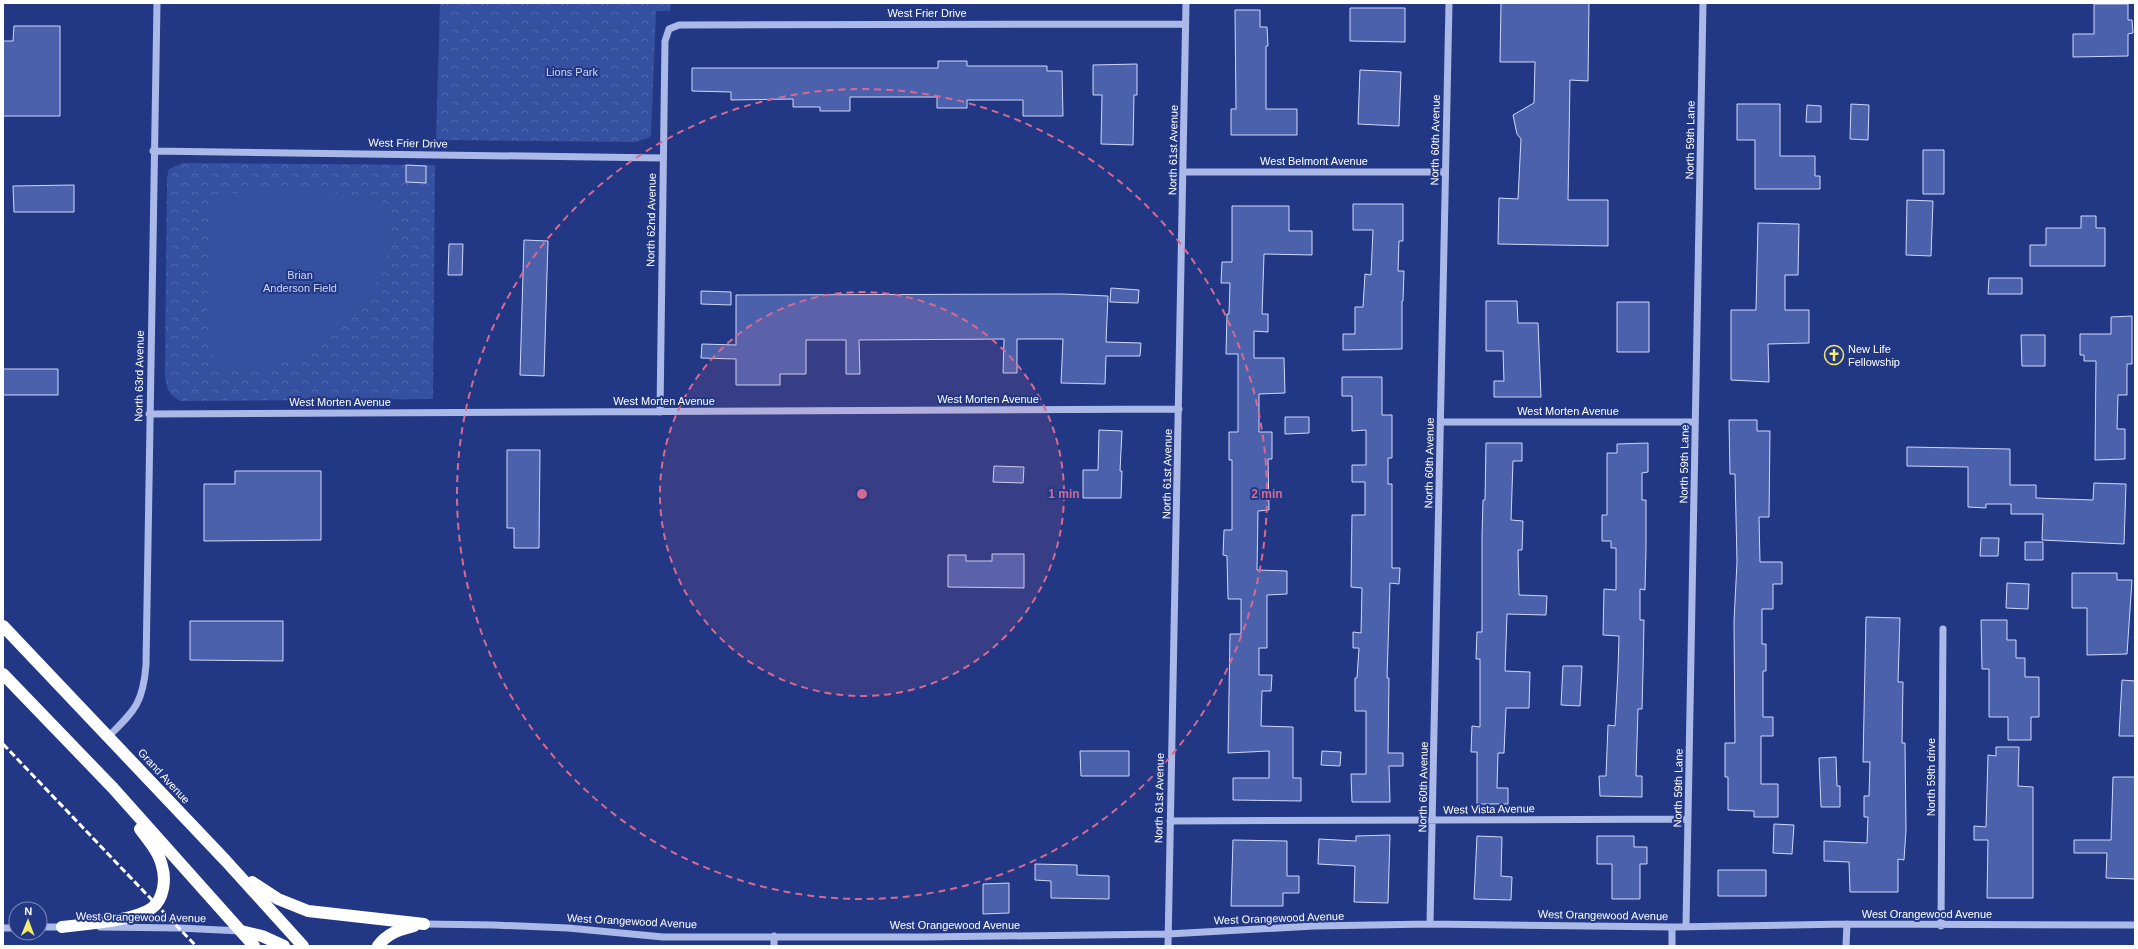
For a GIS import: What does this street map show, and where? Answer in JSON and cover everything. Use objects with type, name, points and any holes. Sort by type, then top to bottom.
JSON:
[{"type":"highway","name":"Grand Avenue","points":[[3,626],[109,736],[303,946]]},
{"type":"highway","points":[[3,674],[113,788],[254,946]]},
{"type":"highway","points":[[62,927],[128,917],[152,908],[161,896],[164,883],[162,865],[156,851],[113,788]]},
{"type":"highway","points":[[226,861],[259,888],[293,906],[334,914],[424,924]]},
{"type":"highway","points":[[378,946],[384,938],[392,933],[424,924]]},
{"type":"highway","points":[[241,931],[262,936],[284,946]]},
{"type":"street","name":"North 63rd Avenue","points":[[109,736],[131,714],[144,687],[157,3]]},
{"type":"street","name":"North 61st Avenue","points":[[1168,946],[1184,172],[1186,3]]},
{"type":"street","name":"North 60th Avenue","points":[[1430,924],[1449,3]]},
{"type":"street","name":"North 59th Lane","points":[[1686,926],[1703,3]]},
{"type":"street","name":"West Frier Drive","points":[[669,30],[679,25],[1185,24]]},
{"type":"street","name":"North 62nd Avenue","points":[[660,412],[665,41],[669,30]]},
{"type":"street","name":"West Frier Drive","points":[[153,151],[663,158]]},
{"type":"street","name":"West Belmont Avenue","points":[[1184,172],[1445,172]]},
{"type":"street","name":"West Morten Avenue","points":[[149,414],[1179,409]]},
{"type":"street","name":"West Morten Avenue","points":[[1441,422],[1695,422]]},
{"type":"street","name":"North 59th drive","points":[[1941,926],[1943,629]]},
{"type":"street","name":"West Vista Avenue","points":[[1170,821],[1433,821],[1688,818]]},
{"type":"street","name":"West Orangewood Avenue","points":[[424,924],[560,928],[663,936],[926,937],[1168,934],[1314,926],[1430,924],[1672,927],[1846,924],[1941,926],[2135,925]]},
{"type":"street","points":[[1846,924],[1846,946]]},
{"type":"street","name":"West Orangewood Avenue","points":[[48,927],[173,928],[241,931]]},
{"type":"street","points":[[1672,927],[1672,946]]},
{"type":"street","points":[[774,936],[774,946]]},
{"type":"street","points":[[925,946],[926,937]]},
{"type":"green space","name":"Lions Park","points":[[440,3],[671,3],[670,11],[656,11],[651,134],[649,138],[634,142],[436,140]]},
{"type":"green space","name":"Brian Anderson Field","points":[[183,163],[435,165],[433,399],[181,401],[176,399],[168,389],[165,372],[167,177],[169,169]]},
{"type":"green space","points":[[332,192],[389,204],[390,231],[387,252],[373,287],[362,303],[336,332],[321,344],[306,353],[273,364],[216,369],[207,318],[210,202],[216,194]]},
{"type":"building","points":[[1501,3],[1589,3],[1588,81],[1570,80],[1568,200],[1608,200],[1608,246],[1498,244],[1499,198],[1518,199],[1521,139],[1517,134],[1513,115],[1534,103],[1535,62],[1500,62]]},
{"type":"building","points":[[2094,4],[2128,4],[2128,20],[2132,20],[2133,33],[2128,34],[2128,56],[2073,57],[2073,34],[2094,34]]},
{"type":"building","points":[[1350,8],[1405,8],[1405,42],[1350,41]]},
{"type":"building","points":[[1235,10],[1260,10],[1260,27],[1267,27],[1268,46],[1266,46],[1266,109],[1297,109],[1297,135],[1231,135],[1231,109],[1236,109]]},
{"type":"building","points":[[14,26],[60,26],[60,116],[3,116],[3,41],[13,41]]},
{"type":"building","points":[[938,61],[967,61],[967,66],[1047,66],[1047,71],[1062,71],[1063,116],[1023,116],[1023,100],[967,100],[967,108],[937,108],[937,97],[850,97],[850,111],[820,111],[820,107],[793,107],[793,99],[731,100],[731,92],[692,91],[692,68],[938,68]]},
{"type":"building","points":[[1137,64],[1137,95],[1134,95],[1133,145],[1101,144],[1102,95],[1093,95],[1093,65]]},
{"type":"building","points":[[1360,70],[1401,72],[1399,126],[1358,124]]},
{"type":"building","points":[[1737,104],[1780,104],[1780,156],[1815,156],[1815,176],[1820,176],[1820,189],[1755,189],[1755,140],[1737,140]]},
{"type":"building","points":[[1851,104],[1869,105],[1868,140],[1850,139]]},
{"type":"building","points":[[1807,105],[1821,106],[1821,122],[1806,122]]},
{"type":"building","points":[[1923,150],[1944,150],[1944,194],[1923,194]]},
{"type":"building","points":[[406,165],[426,166],[426,183],[406,182]]},
{"type":"building","points":[[74,185],[74,212],[14,212],[13,186]]},
{"type":"building","points":[[1907,200],[1933,201],[1931,256],[1906,255]]},
{"type":"building","points":[[1353,204],[1403,204],[1403,241],[1399,241],[1398,271],[1404,271],[1402,301],[1402,349],[1343,350],[1343,334],[1355,334],[1355,307],[1363,307],[1365,274],[1371,275],[1373,230],[1353,230]]},
{"type":"building","points":[[1232,206],[1289,206],[1289,231],[1312,231],[1312,255],[1264,254],[1262,314],[1268,314],[1268,332],[1254,331],[1254,358],[1284,358],[1285,393],[1259,394],[1259,432],[1272,432],[1272,459],[1268,459],[1269,510],[1258,511],[1257,570],[1287,571],[1287,594],[1267,595],[1267,648],[1259,648],[1259,675],[1272,675],[1271,691],[1262,691],[1261,726],[1293,727],[1293,778],[1301,778],[1301,801],[1233,800],[1233,778],[1269,778],[1269,751],[1228,753],[1230,634],[1241,634],[1241,599],[1228,599],[1227,556],[1223,555],[1224,530],[1232,530],[1232,460],[1229,460],[1229,432],[1238,432],[1238,354],[1226,354],[1227,314],[1229,314],[1230,283],[1221,283],[1222,262],[1232,262]]},
{"type":"building","points":[[2081,216],[2096,216],[2096,228],[2105,228],[2105,266],[2030,266],[2030,245],[2046,245],[2046,228],[2081,228]]},
{"type":"building","points":[[1758,223],[1799,224],[1798,275],[1785,275],[1785,310],[1809,310],[1809,343],[1768,344],[1769,382],[1731,380],[1731,310],[1756,310]]},
{"type":"building","points":[[524,240],[548,241],[544,376],[520,375]]},
{"type":"building","points":[[449,244],[463,244],[462,275],[448,275]]},
{"type":"building","points":[[1989,278],[2022,278],[2022,294],[1988,294]]},
{"type":"building","points":[[1111,288],[1139,290],[1138,303],[1110,302]]},
{"type":"building","points":[[701,291],[731,292],[731,305],[701,304]]},
{"type":"building","points":[[1063,294],[1108,296],[1106,342],[1141,343],[1140,356],[1106,356],[1105,384],[1061,383],[1063,339],[1017,339],[1017,373],[1003,373],[1004,339],[859,340],[860,374],[846,374],[846,340],[806,340],[806,374],[780,374],[780,385],[736,385],[736,359],[701,358],[702,344],[736,345],[736,295]]},
{"type":"building","points":[[1486,301],[1517,301],[1518,323],[1538,323],[1541,397],[1494,397],[1494,381],[1504,381],[1503,351],[1486,351]]},
{"type":"building","points":[[1617,302],[1649,302],[1649,352],[1617,352]]},
{"type":"building","points":[[2132,316],[2132,364],[2127,364],[2127,395],[2118,395],[2117,429],[2125,429],[2125,459],[2095,460],[2096,361],[2084,361],[2084,355],[2080,355],[2080,334],[2111,334],[2111,317]]},
{"type":"building","points":[[2021,335],[2045,335],[2045,366],[2022,366]]},
{"type":"building","points":[[3,369],[58,369],[58,395],[3,395]]},
{"type":"building","points":[[1342,377],[1382,377],[1382,415],[1392,415],[1392,458],[1388,458],[1388,484],[1392,484],[1392,568],[1400,568],[1399,584],[1390,583],[1387,678],[1389,678],[1388,753],[1403,753],[1403,766],[1389,766],[1390,802],[1352,802],[1351,774],[1366,774],[1366,711],[1355,711],[1355,678],[1357,678],[1359,648],[1353,648],[1353,632],[1361,633],[1362,588],[1351,587],[1352,515],[1365,515],[1365,482],[1352,482],[1352,465],[1366,465],[1366,430],[1352,431],[1352,396],[1342,396]]},
{"type":"building","points":[[1285,417],[1309,417],[1309,433],[1285,434]]},
{"type":"building","points":[[1729,420],[1757,420],[1757,431],[1770,431],[1769,517],[1759,517],[1760,562],[1782,562],[1782,584],[1773,584],[1773,609],[1762,609],[1762,644],[1766,644],[1766,671],[1763,671],[1763,717],[1773,717],[1773,736],[1761,736],[1761,784],[1778,784],[1778,817],[1754,817],[1754,811],[1728,810],[1728,777],[1725,777],[1725,743],[1735,743],[1734,621],[1737,562],[1735,474],[1730,474]]},
{"type":"building","points":[[1099,430],[1122,431],[1120,471],[1122,471],[1121,498],[1083,498],[1083,470],[1098,470]]},
{"type":"building","points":[[1486,443],[1522,443],[1522,461],[1513,461],[1511,520],[1523,521],[1522,550],[1518,550],[1519,595],[1547,596],[1546,615],[1507,614],[1505,671],[1530,672],[1529,708],[1506,708],[1504,753],[1498,753],[1497,788],[1508,788],[1508,804],[1477,804],[1477,752],[1471,752],[1472,726],[1480,727],[1480,659],[1476,659],[1477,632],[1482,632],[1482,537],[1483,500],[1485,500]]},
{"type":"building","points":[[1648,443],[1648,472],[1642,473],[1642,500],[1646,500],[1646,548],[1645,590],[1640,589],[1640,620],[1644,620],[1643,671],[1642,709],[1638,709],[1636,776],[1642,776],[1642,797],[1600,796],[1599,776],[1606,776],[1608,725],[1615,726],[1619,636],[1603,635],[1604,589],[1616,590],[1616,548],[1611,548],[1611,541],[1602,541],[1602,515],[1607,515],[1607,453],[1617,453],[1617,444]]},
{"type":"building","points":[[1907,447],[2010,449],[2010,485],[2036,485],[2036,498],[2093,500],[2094,483],[2126,484],[2124,544],[2042,540],[2043,514],[2011,514],[2011,504],[1986,504],[1986,508],[1968,507],[1968,467],[1907,466]]},
{"type":"building","points":[[507,450],[540,450],[539,548],[514,548],[514,528],[507,528]]},
{"type":"building","points":[[994,466],[1024,467],[1023,483],[993,482]]},
{"type":"building","points":[[235,471],[321,471],[321,540],[204,541],[204,484],[235,484]]},
{"type":"building","points":[[1981,538],[1999,538],[1998,556],[1980,556]]},
{"type":"building","points":[[2025,542],[2043,542],[2043,560],[2025,560]]},
{"type":"building","points":[[992,554],[1024,554],[1024,588],[948,587],[948,555],[966,555],[966,561],[992,561]]},
{"type":"building","points":[[2072,573],[2117,573],[2117,580],[2132,580],[2127,654],[2087,655],[2087,608],[2072,608]]},
{"type":"building","points":[[2007,583],[2029,584],[2028,609],[2006,608]]},
{"type":"building","points":[[1866,617],[1900,618],[1898,682],[1903,682],[1902,743],[1905,743],[1906,830],[1904,860],[1898,859],[1898,892],[1850,892],[1849,862],[1824,861],[1824,841],[1867,843],[1868,817],[1864,817],[1864,796],[1869,796],[1870,762],[1863,762]]},
{"type":"building","points":[[1981,620],[2007,620],[2007,640],[2016,640],[2016,658],[2025,658],[2025,677],[2039,677],[2039,717],[2031,717],[2031,740],[2008,740],[2008,717],[1989,717],[1989,669],[1982,669]]},
{"type":"building","points":[[190,621],[283,621],[283,661],[190,660]]},
{"type":"building","points":[[1563,666],[1582,666],[1580,706],[1561,705]]},
{"type":"building","points":[[2122,680],[2135,681],[2135,736],[2119,736]]},
{"type":"building","points":[[1996,747],[2019,747],[2018,786],[2033,787],[2033,898],[1987,898],[1988,840],[1974,840],[1974,826],[1986,827],[1988,755],[1996,756]]},
{"type":"building","points":[[1080,751],[1129,751],[1129,776],[1081,776]]},
{"type":"building","points":[[1322,751],[1341,752],[1340,766],[1321,765]]},
{"type":"building","points":[[1836,757],[1837,786],[1840,786],[1840,807],[1821,807],[1819,758]]},
{"type":"building","points":[[2113,777],[2135,777],[2135,879],[2106,878],[2107,853],[2074,853],[2074,840],[2111,840]]},
{"type":"building","points":[[1774,824],[1794,825],[1792,854],[1773,853]]},
{"type":"building","points":[[1390,835],[1388,903],[1354,902],[1355,866],[1318,864],[1319,839],[1356,841],[1356,836]]},
{"type":"building","points":[[1477,836],[1502,837],[1501,876],[1512,877],[1511,900],[1474,899]]},
{"type":"building","points":[[1597,836],[1634,836],[1634,847],[1647,847],[1647,864],[1640,864],[1640,899],[1612,899],[1612,864],[1597,864]]},
{"type":"building","points":[[1233,840],[1287,841],[1287,876],[1299,876],[1299,893],[1283,893],[1283,906],[1231,906]]},
{"type":"building","points":[[1035,864],[1077,865],[1077,875],[1109,876],[1109,899],[1051,898],[1051,881],[1035,880]]},
{"type":"building","points":[[1718,870],[1766,870],[1766,896],[1718,896]]},
{"type":"building","points":[[1009,883],[1009,913],[983,914],[983,884]]},
{"type":"railway","points":[[3,744],[196,946]]},
{"type":"place","name":"New Life Fellowship","points":[[1834,355]]}]
